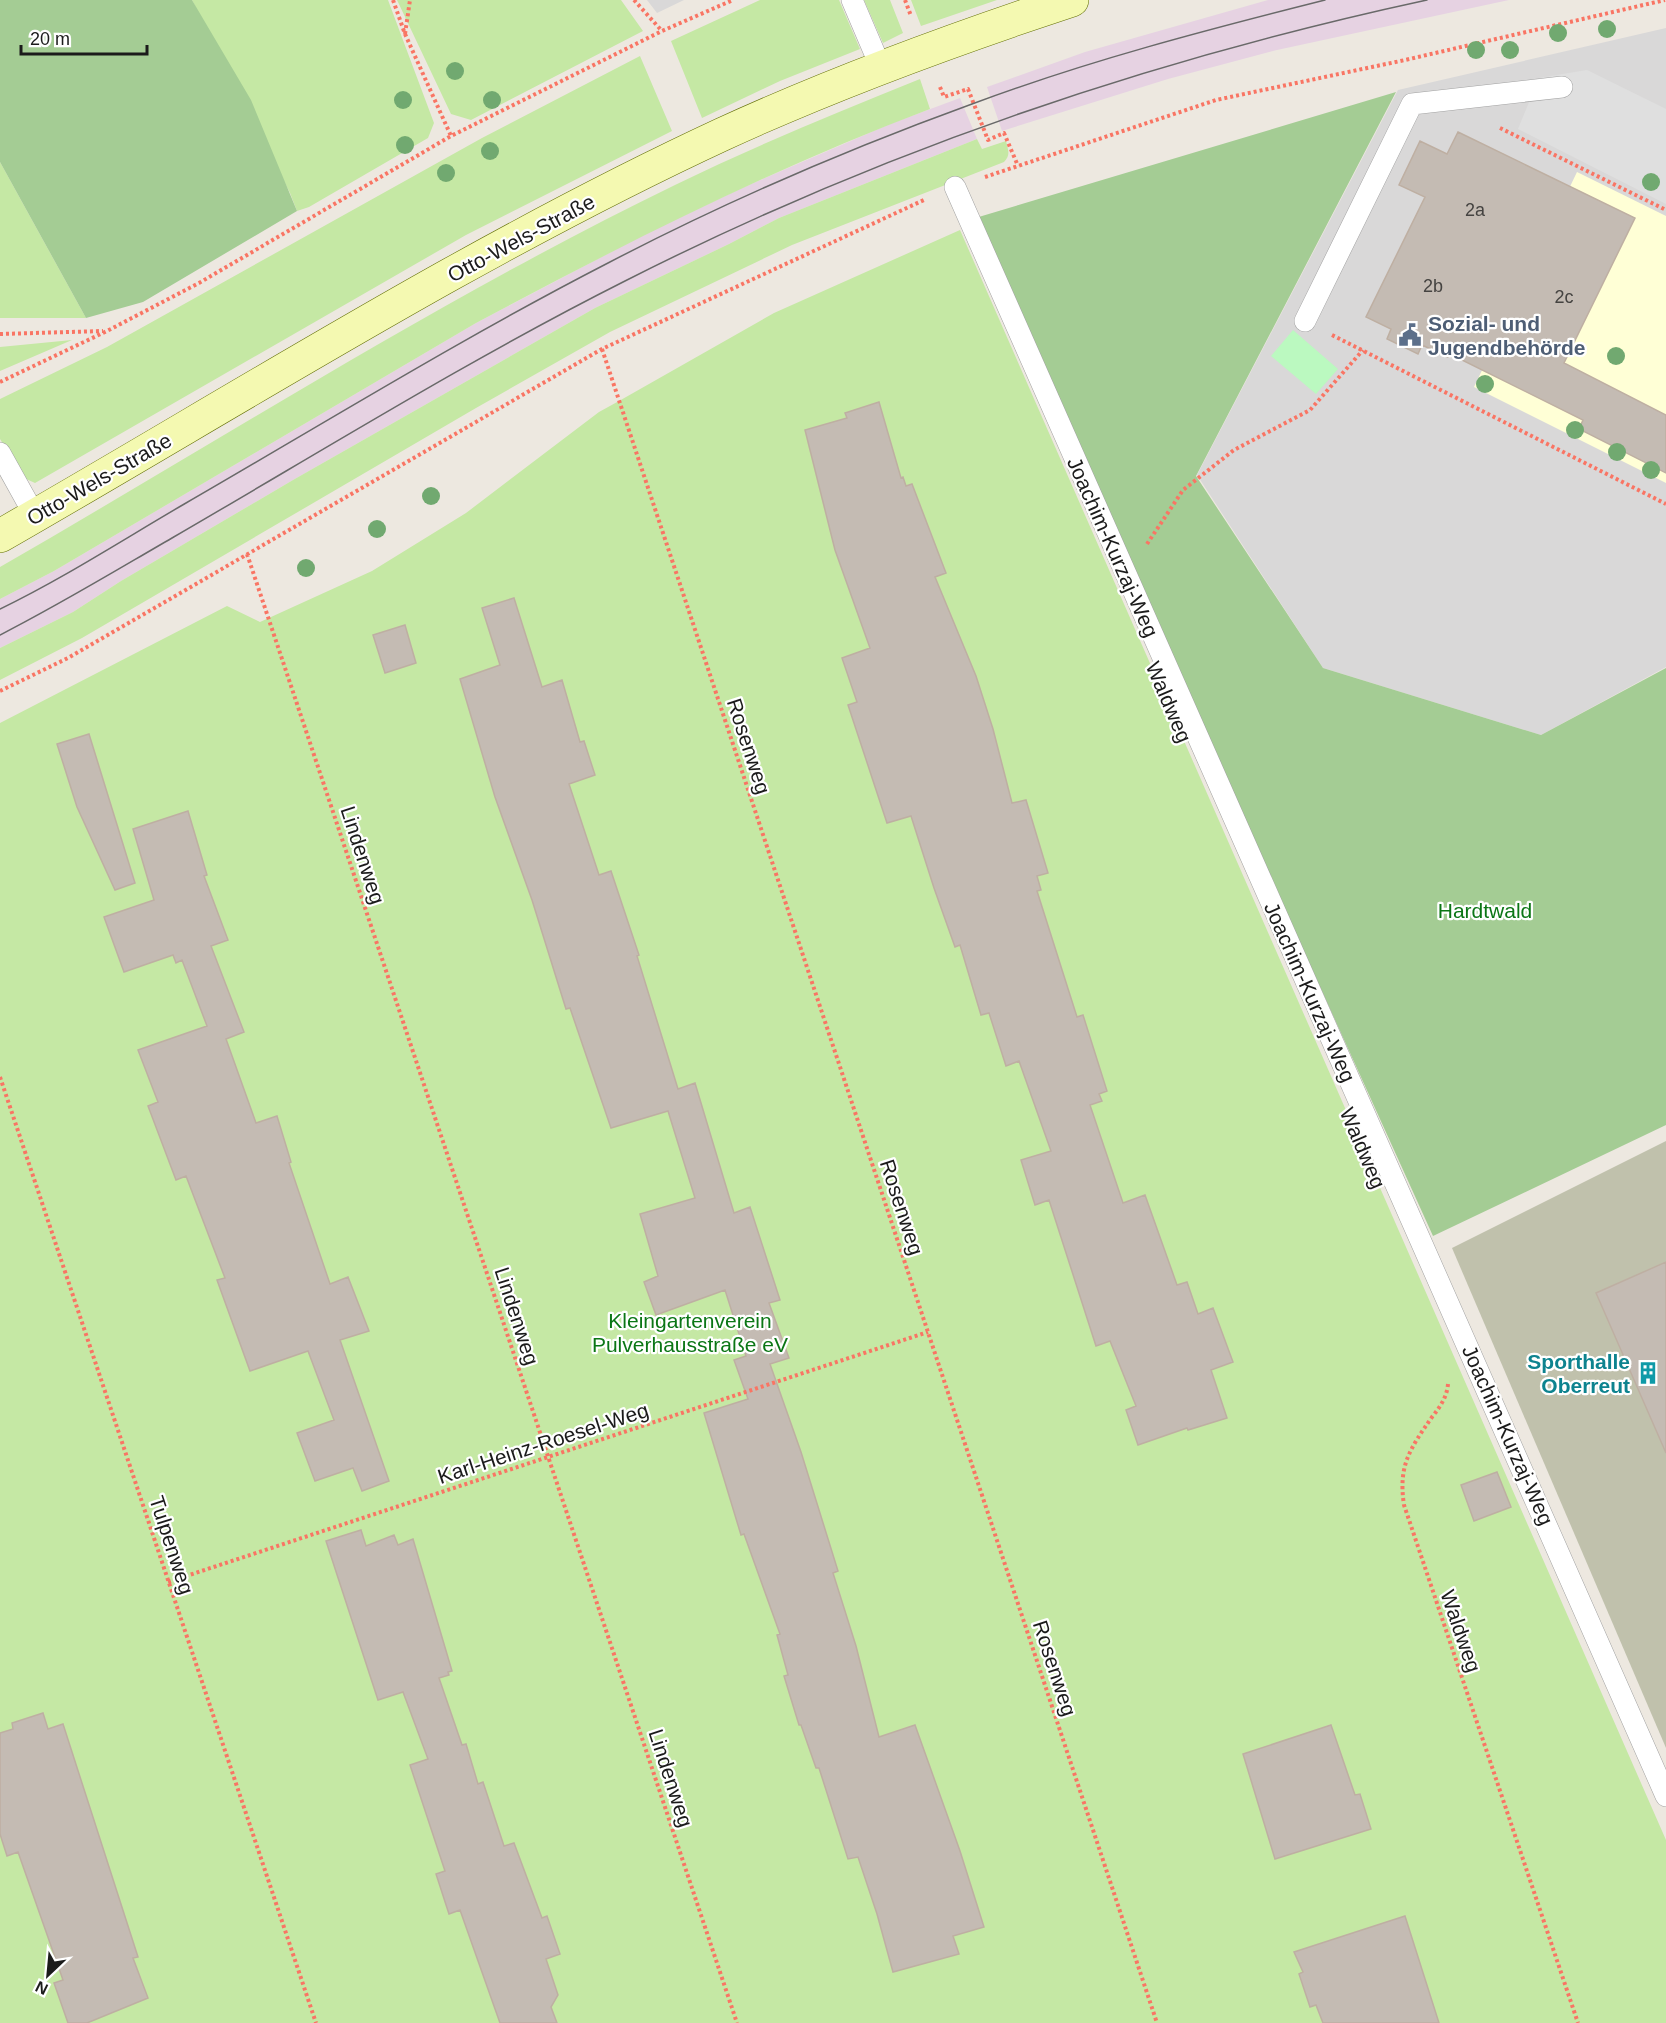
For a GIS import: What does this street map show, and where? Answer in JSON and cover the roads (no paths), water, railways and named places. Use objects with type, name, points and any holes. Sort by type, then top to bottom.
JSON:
[{"type":"street","name":"Otto-Wels-Straße","points":[[0,536],[494,249],[723,134],[881,68],[1072,0]]},
{"type":"lane","points":[[852,0],[881,68]]},
{"type":"lane","points":[[1305,321],[1412,104],[1562,87]]},
{"type":"lane","name":"Joachim-Kurzaj-Weg","points":[[955,187],[1666,1796]]},
{"type":"lane","points":[[0,453],[35,516]]},
{"type":"tram line","points":[[0,609],[71,571],[501,320],[652,240],[742,198],[879,139],[1015,88],[1147,47],[1325,0]]},
{"type":"tram line","points":[[0,635],[87,588],[510,342],[625,281],[721,234],[917,151],[1118,81],[1220,51],[1427,0]]},
{"type":"place","name":"Sozial- und Jugendbehörde","points":[[1410,335]]},
{"type":"place","name":"Sporthalle Oberreut","points":[[1648,1373]]},
{"type":"park label","name":"Hardtwald","points":[[1485,910]]},
{"type":"park label","name":"Kleingartenverein Pulverhausstraße eV","points":[[690,1332]]}]
